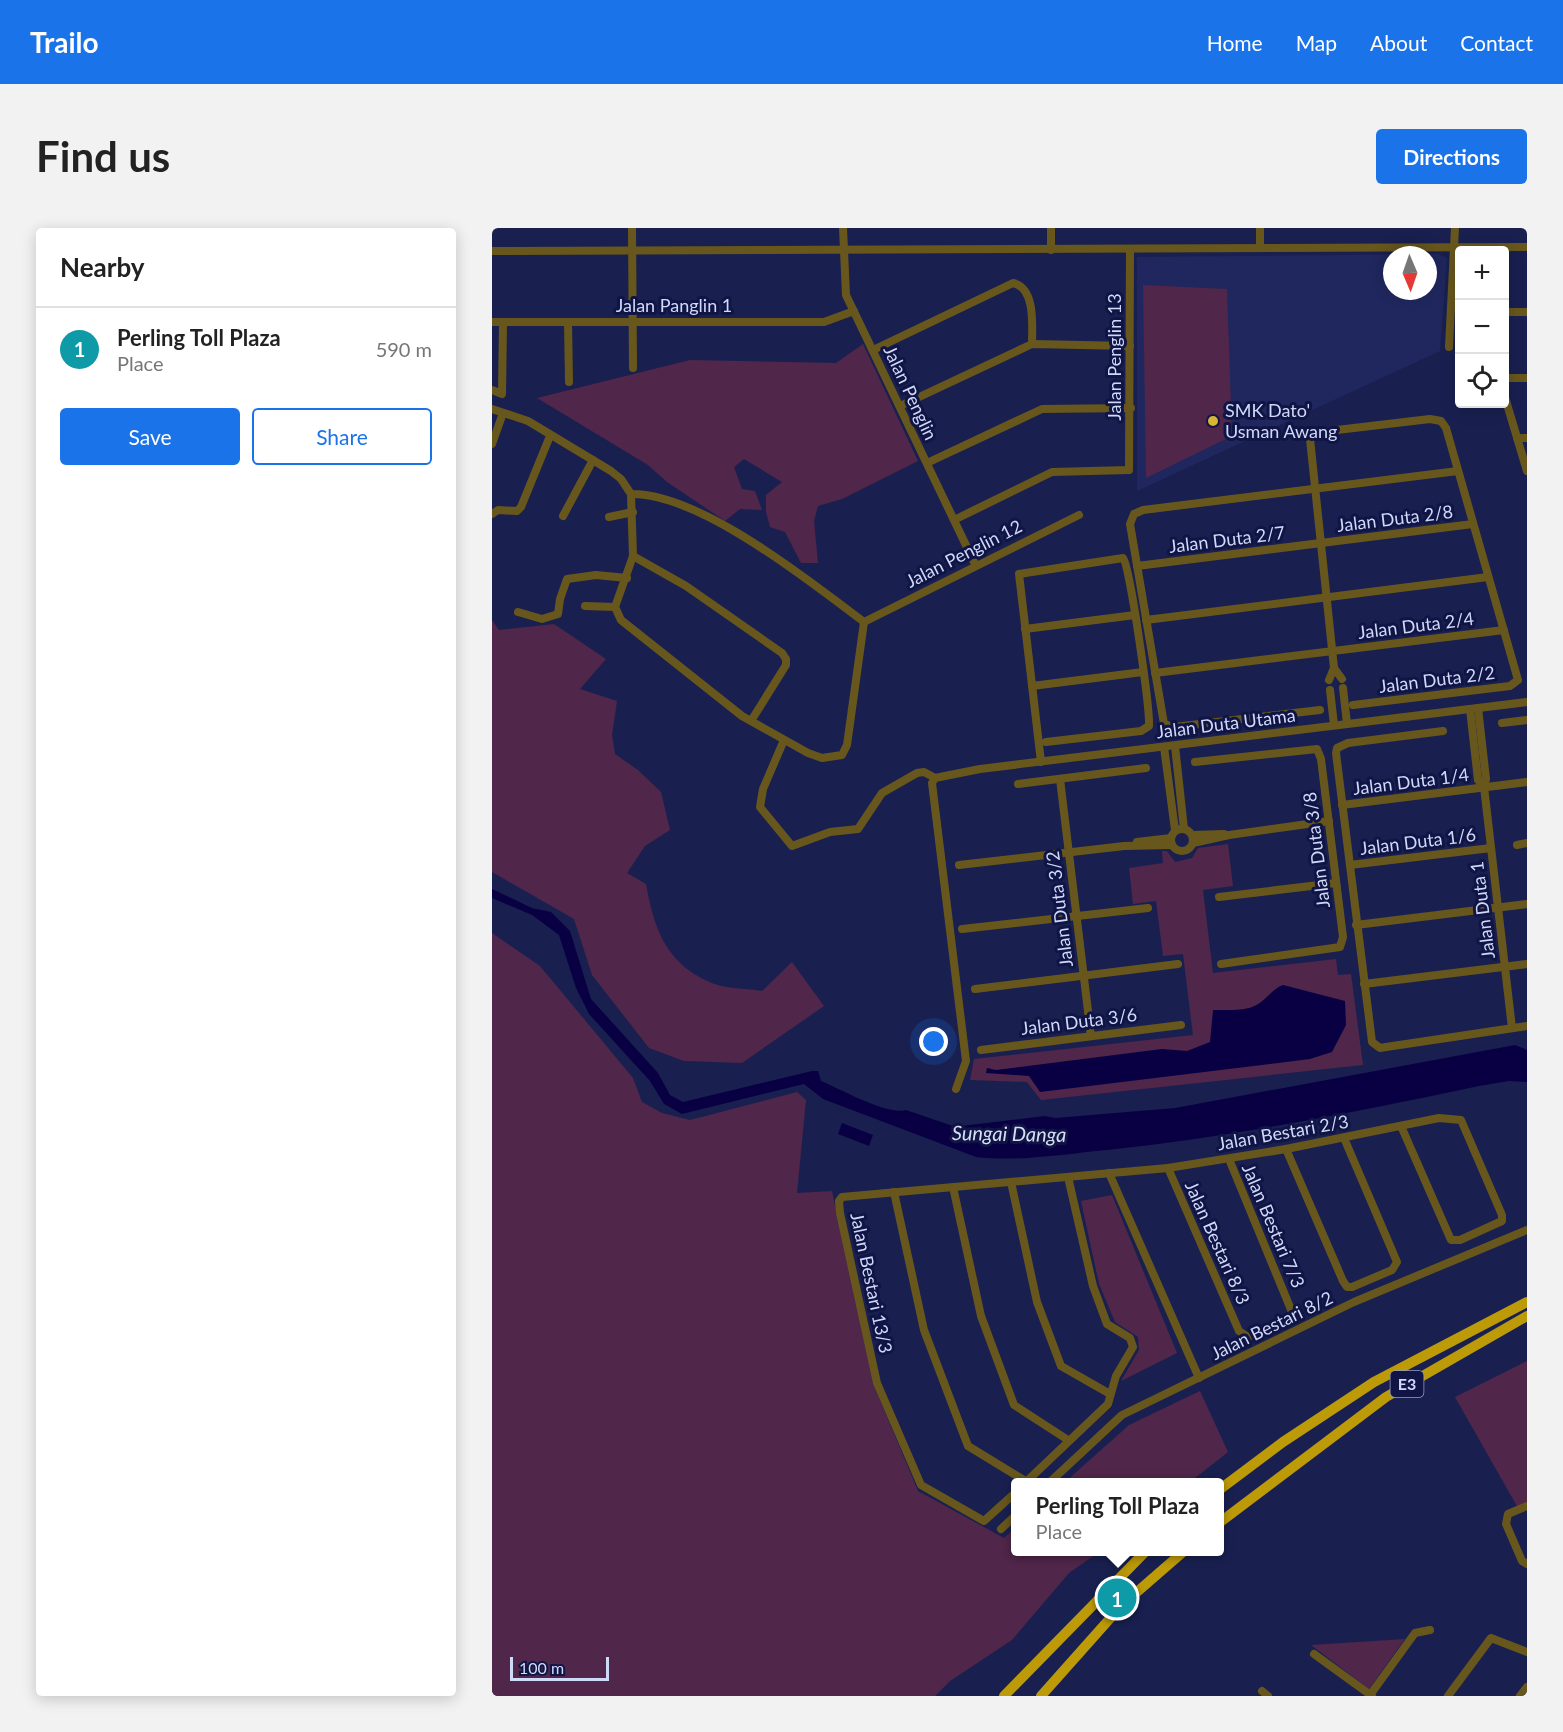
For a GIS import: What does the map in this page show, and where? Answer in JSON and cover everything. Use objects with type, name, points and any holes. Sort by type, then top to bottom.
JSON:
[{"type":"highway","name":"E3","points":[[1224,1486],[1283,1442],[1374,1382],[1527,1302]]},
{"type":"highway","name":"E3","points":[[1224,1519],[1386,1397],[1527,1316]]},
{"type":"highway","points":[[1004,1696],[1107,1587],[1140,1556]]},
{"type":"highway","points":[[1041,1696],[1122,1605],[1177,1556]]},
{"type":"street","points":[[632,228],[633,368]]},
{"type":"street","name":"Jalan Penglin","points":[[843,228],[844,287],[975,564]]},
{"type":"street","points":[[1051,228],[1051,250]]},
{"type":"street","points":[[1260,228],[1260,248]]},
{"type":"street","points":[[1455,228],[1455,246]]},
{"type":"street","points":[[492,250],[1130,250],[1455,247],[1449,347]]},
{"type":"street","points":[[1509,247],[1527,247]]},
{"type":"street","name":"Jalan Penglin 13","points":[[954,520],[1052,472],[1129,470],[1131,465],[1130,250]]},
{"type":"street","points":[[873,350],[1013,283],[1022,288],[1031,308],[1032,344]]},
{"type":"street","name":"Jalan Panglin 1","points":[[492,322],[824,322],[854,311]]},
{"type":"street","points":[[1509,312],[1527,312]]},
{"type":"street","points":[[492,390],[502,394],[503,322]]},
{"type":"street","points":[[568,322],[570,382]]},
{"type":"street","points":[[900,406],[1032,344],[1130,346]]},
{"type":"street","points":[[1509,378],[1527,378]]},
{"type":"street","points":[[927,463],[1042,409],[1131,408]]},
{"type":"street","points":[[1508,408],[1527,471]]},
{"type":"street","points":[[492,409],[528,421],[616,474],[631,494],[633,556],[615,608],[621,620],[751,721],[822,758],[842,755],[847,746],[864,622],[779,559],[753,543],[676,502],[645,494],[631,494]]},
{"type":"street","points":[[492,444],[503,413]]},
{"type":"street","points":[[1347,724],[1342,684],[1334,668],[1309,442],[1312,436],[1320,432],[1436,419],[1441,421],[1446,428],[1504,630]]},
{"type":"street","points":[[492,514],[498,510],[517,511],[521,507],[550,436]]},
{"type":"street","points":[[1517,438],[1527,438]]},
{"type":"street","points":[[563,516],[593,460]]},
{"type":"street","points":[[1320,710],[1170,727],[1163,721],[1130,524],[1137,512],[1458,471]]},
{"type":"street","points":[[609,517],[633,512]]},
{"type":"street","name":"Jalan Penglin 12","points":[[864,622],[975,564],[1078,515]]},
{"type":"street","name":"Jalan Duta 2/8","points":[[1321,543],[1473,524]]},
{"type":"street","name":"Jalan Duta 2/7","points":[[1137,566],[1321,543]]},
{"type":"street","points":[[633,556],[686,586],[782,652],[786,665],[751,721]]},
{"type":"street","points":[[1041,762],[1019,576],[1021,572],[1119,558],[1126,561],[1135,615],[1149,723],[1147,729],[1046,742]]},
{"type":"street","points":[[518,612],[542,619],[558,614],[567,579],[596,575],[627,578]]},
{"type":"street","points":[[1146,620],[1488,577]]},
{"type":"street","points":[[585,606],[615,608]]},
{"type":"street","points":[[1025,629],[1135,615]]},
{"type":"street","name":"Jalan Duta 2/4","points":[[1155,673],[1504,630]]},
{"type":"street","name":"Jalan Duta 2/2","points":[[1353,705],[1510,686],[1517,683],[1518,677],[1504,630]]},
{"type":"street","points":[[1329,680],[1334,668]]},
{"type":"street","points":[[1032,686],[1143,672]]},
{"type":"street","points":[[1330,690],[1334,725]]},
{"type":"street","name":"Jalan Duta Utama","points":[[784,740],[763,789],[760,807],[792,846],[830,831],[858,829],[882,793],[921,772],[933,780],[980,769],[1527,702]]},
{"type":"street","name":"Jalan Duta 1","points":[[1474,709],[1486,779],[1484,788],[1512,1028]]},
{"type":"street","points":[[1502,723],[1527,720]]},
{"type":"street","points":[[1443,731],[1348,743],[1337,748],[1371,1042],[1380,1048],[1527,1026]]},
{"type":"street","points":[[1175,746],[1176,836]]},
{"type":"street","points":[[1164,747],[1178,850],[1185,851],[1193,839]]},
{"type":"street","name":"Jalan Duta 3/8","points":[[1195,762],[1317,749],[1321,759],[1329,821],[1342,937],[1340,947],[1221,964]]},
{"type":"street","points":[[1018,784],[1146,768]]},
{"type":"street","name":"Jalan Duta 3/2","points":[[1060,779],[1091,1036]]},
{"type":"street","points":[[933,780],[966,1061],[956,1089]]},
{"type":"street","name":"Jalan Duta 1/4","points":[[1342,805],[1527,782]]},
{"type":"street","points":[[959,865],[1124,846],[1176,836],[1193,839],[1329,821]]},
{"type":"street","points":[[1517,845],[1527,843]]},
{"type":"street","name":"Jalan Duta 1/6","points":[[1350,865],[1491,848]]},
{"type":"street","points":[[1219,897],[1336,882]]},
{"type":"street","points":[[1356,926],[1527,904]]},
{"type":"street","points":[[962,929],[1148,908]]},
{"type":"street","points":[[975,989],[1178,964]]},
{"type":"street","points":[[1364,984],[1527,964]]},
{"type":"street","name":"Jalan Duta 3/6","points":[[981,1050],[1181,1024]]},
{"type":"street","name":"Jalan Bestari 2/3","points":[[1109,1173],[1168,1168],[1229,1159],[1439,1118],[1461,1120],[1503,1219],[1499,1224],[1454,1242],[1449,1237],[1401,1126]]},
{"type":"street","points":[[1286,1149],[1343,1281],[1347,1287],[1356,1286],[1392,1270],[1397,1262],[1344,1138]]},
{"type":"street","name":"Jalan Bestari 7/3","points":[[1229,1159],[1292,1312],[1290,1317],[1252,1335],[1245,1336],[1239,1331]]},
{"type":"street","name":"Jalan Bestari 8/3","points":[[1168,1168],[1239,1331]]},
{"type":"street","points":[[1109,1173],[1199,1378]]},
{"type":"street","name":"Jalan Bestari 13/3","points":[[1011,1497],[991,1518],[984,1521],[921,1485],[878,1383],[839,1201],[848,1196],[1109,1173]]},
{"type":"street","points":[[1030,1478],[1108,1404],[1116,1376],[1132,1351],[1133,1342],[1107,1324],[1092,1286],[1068,1177]]},
{"type":"street","points":[[1011,1182],[1037,1302],[1061,1366],[1110,1394]]},
{"type":"street","points":[[952,1186],[981,1316],[1014,1405],[1068,1440]]},
{"type":"street","points":[[894,1192],[924,1330],[968,1446],[1020,1478]]},
{"type":"street","name":"Jalan Bestari 8/2","points":[[1054,1478],[1122,1415],[1354,1302],[1527,1230]]},
{"type":"street","points":[[1527,1506],[1508,1514],[1506,1524],[1522,1561],[1527,1564]]},
{"type":"street","points":[[1001,1529],[1011,1520]]},
{"type":"street","points":[[1314,1654],[1371,1695],[1415,1633],[1430,1630]]},
{"type":"street","points":[[1448,1696],[1491,1638],[1527,1652]]},
{"type":"street","points":[[1520,1696],[1527,1687]]},
{"type":"shaded area","name":"SMK Dato' Usman Awang","points":[[1437,254],[1447,258],[1440,351],[1137,491],[1137,257],[1383,255],[1383,300],[1437,300]]},
{"type":"shaded area","points":[[1143,285],[1227,289],[1232,436],[1146,478]]},
{"type":"shaded area","points":[[863,344],[918,461],[842,499],[818,506],[814,521],[818,563],[801,563],[785,532],[770,527],[766,512],[766,495],[782,482],[744,459],[734,467],[742,489],[755,491],[762,510],[740,509],[725,521],[667,482],[648,465],[537,398],[690,360],[836,363]]},
{"type":"shaded area","points":[[492,620],[499,630],[554,624],[606,659],[580,689],[617,701],[612,735],[615,754],[638,770],[661,792],[670,830],[645,846],[627,873],[646,884],[658,929],[671,953],[693,973],[713,984],[762,991],[792,962],[824,1006],[742,1063],[684,1061],[649,1048],[592,975],[574,919],[492,872]]},
{"type":"shaded area","points":[[1228,844],[1233,886],[1203,890],[1213,973],[1336,959],[1338,975],[1351,974],[1363,1065],[1041,1100],[1027,1082],[970,1080],[974,1059],[1193,1035],[1183,954],[1163,956],[1156,901],[1133,904],[1129,868],[1163,863],[1162,851],[1167,851],[1175,862],[1192,858],[1198,848]]},
{"type":"shaded area","points":[[492,933],[540,966],[633,1078],[642,1102],[662,1113],[690,1120],[797,1092],[806,1100],[797,1193],[832,1191],[874,1386],[918,1491],[1004,1538],[1011,1532],[1011,1556],[1093,1556],[1069,1573],[1012,1640],[950,1681],[935,1696],[492,1696]]},
{"type":"shaded area","points":[[1112,1195],[1177,1353],[1121,1381],[1139,1350],[1138,1337],[1115,1322],[1099,1284],[1081,1201]]},
{"type":"shaded area","points":[[1527,1361],[1527,1504],[1518,1508],[1455,1397]]},
{"type":"shaded area","points":[[1200,1391],[1228,1452],[1195,1478],[1069,1478],[1129,1425]]},
{"type":"shaded area","points":[[1405,1639],[1369,1689],[1311,1645]]},
{"type":"water","name":"Sungai Danga","points":[[492,889],[532,908],[551,912],[570,931],[591,999],[658,1073],[670,1095],[683,1102],[818,1071],[821,1081],[877,1106],[898,1111],[906,1110],[953,1126],[961,1126],[1045,1116],[1055,1118],[1175,1108],[1515,1045],[1527,1050],[1527,1082],[1509,1081],[1479,1086],[1248,1131],[1154,1145],[1025,1158],[976,1157],[823,1099],[804,1084],[682,1114],[664,1104],[650,1081],[589,1014],[576,988],[559,935],[532,915],[492,898]]},
{"type":"water","points":[[1283,985],[1345,1001],[1346,1025],[1332,1052],[1310,1059],[1040,1092],[1029,1076],[986,1073],[987,1068],[996,1070],[1162,1049],[1187,1051],[1210,1042],[1213,1010],[1238,1010],[1252,1007]]},
{"type":"water","points":[[842,1123],[873,1135],[869,1146],[838,1134]]},
{"type":"place","name":"SMK Dato' Usman Awang","points":[[1213,421]]},
{"type":"place","name":"Perling Toll Plaza","points":[[1117,1598]]}]
